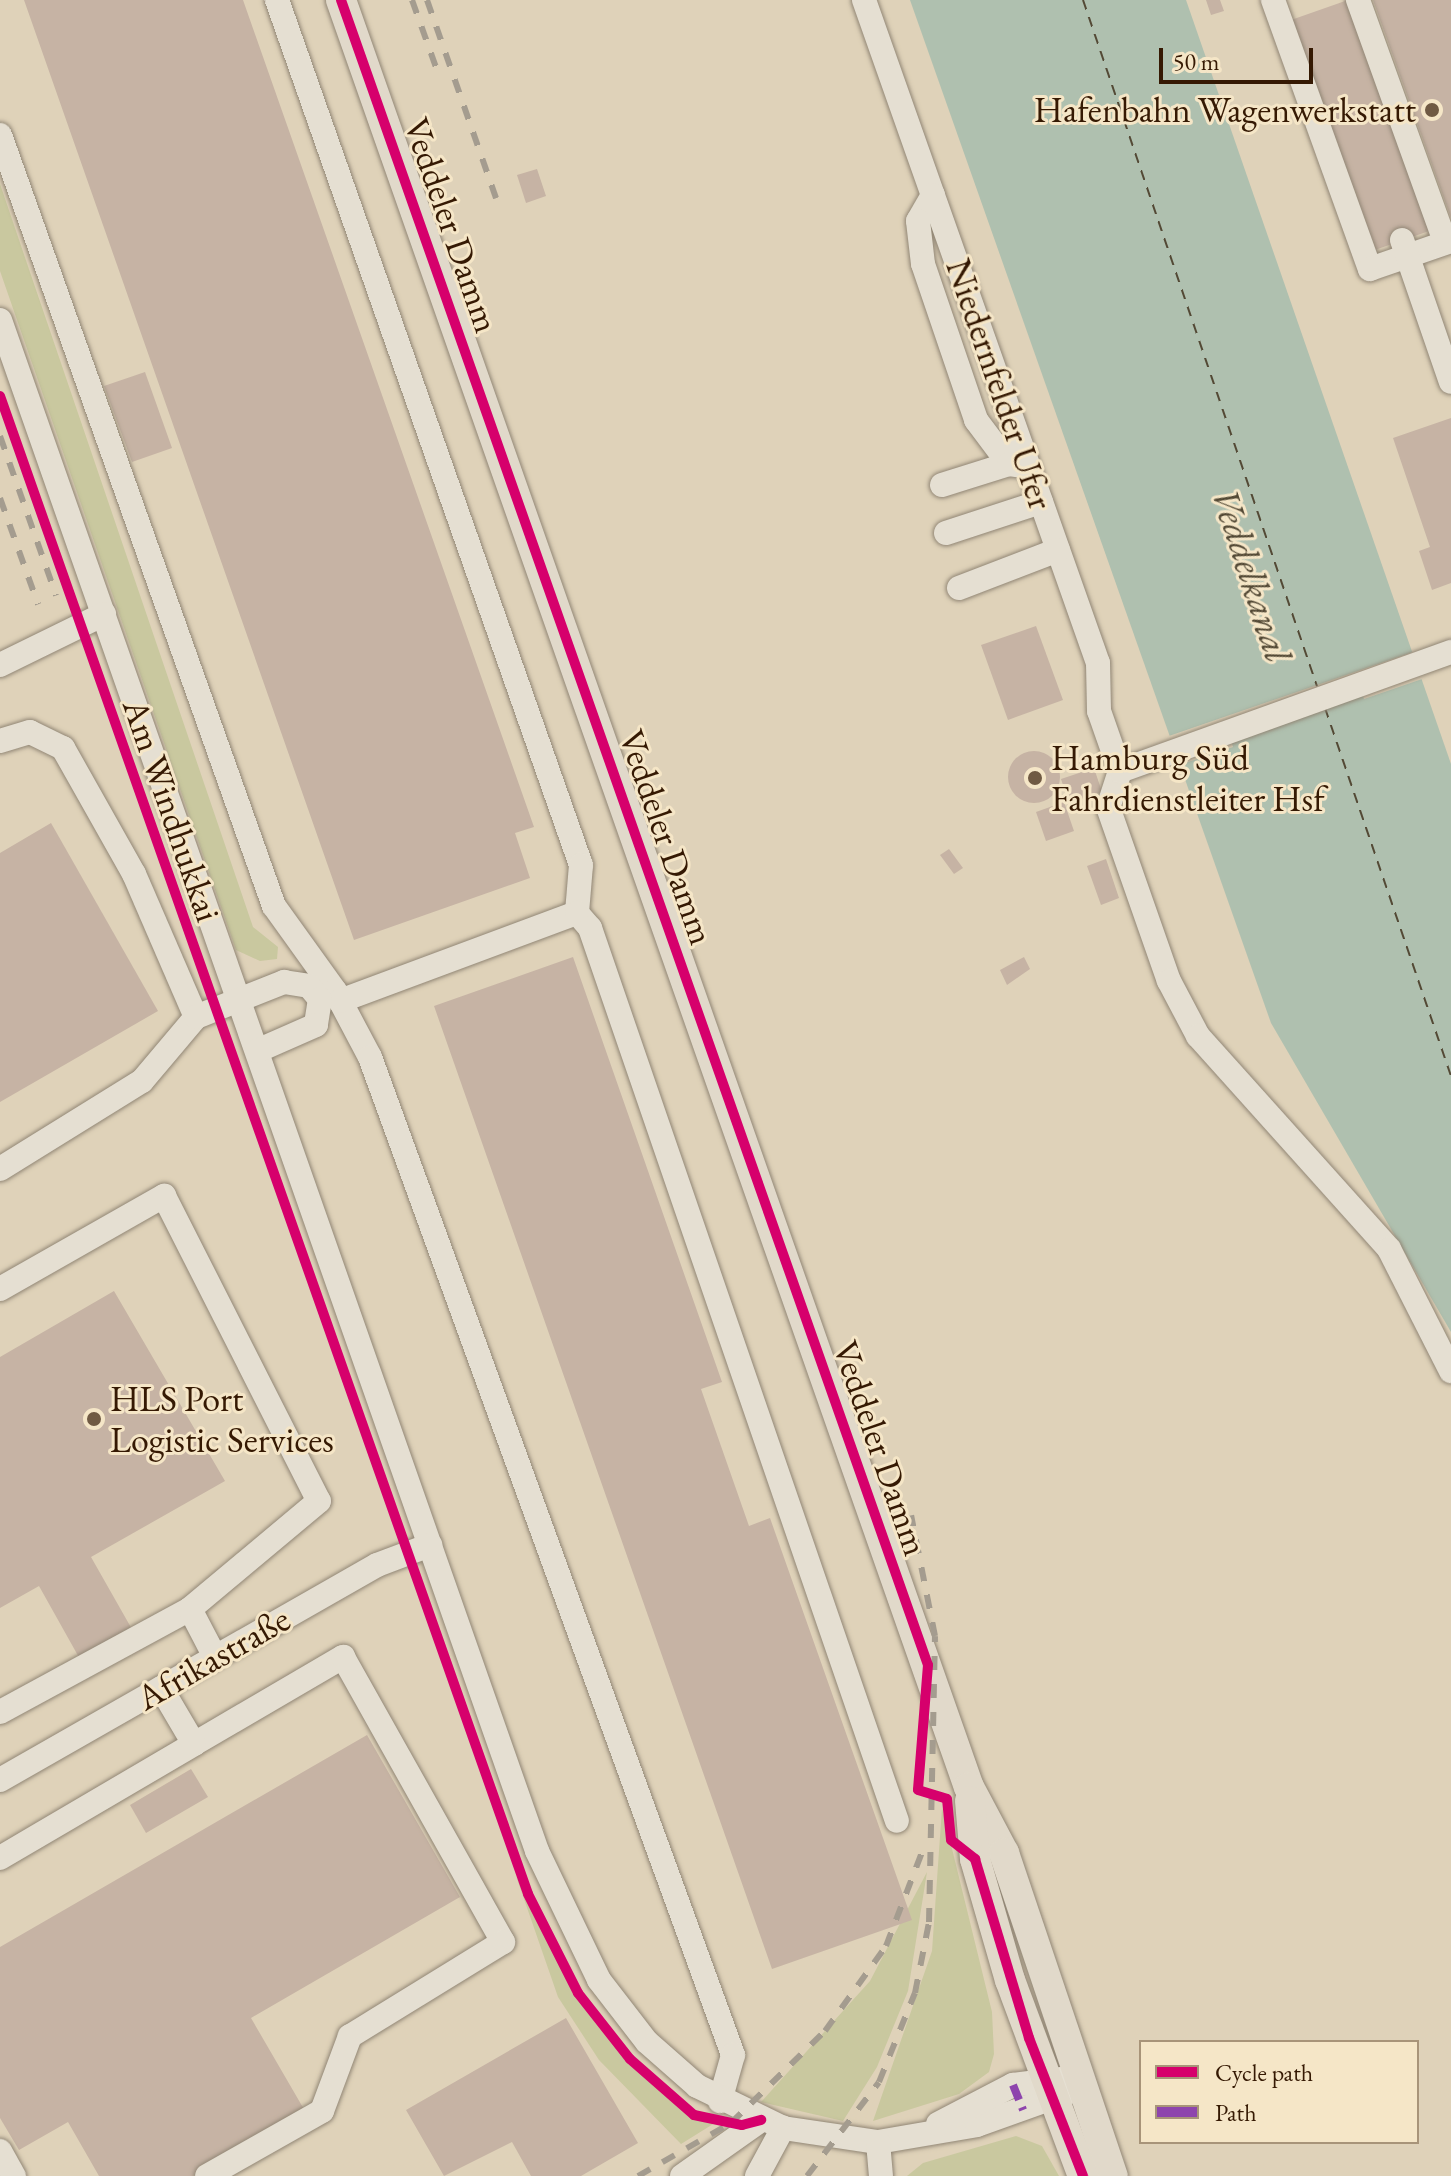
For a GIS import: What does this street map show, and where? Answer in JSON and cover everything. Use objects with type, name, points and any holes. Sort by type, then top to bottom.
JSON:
[{"type":"main road","name":"Veddeler Damm","points":[[341,0],[969,1787],[1004,1853],[1113,2176]]},
{"type":"main road","name":"Veddeler Damm","points":[[969,1787],[975,1859],[1048,2088],[1083,2176]]},
{"type":"street","points":[[277,0],[581,865],[577,913],[590,928],[897,1821]]},
{"type":"street","name":"Niedernfelder Ufer","points":[[864,0],[933,195],[1019,465],[1041,502],[1098,663],[1099,711],[1120,771]]},
{"type":"street","points":[[1273,0],[1370,269],[1404,248],[1448,242],[1358,0]]},
{"type":"street","points":[[0,135],[274,906],[370,1057],[733,2055],[720,2101]]},
{"type":"street","points":[[933,195],[918,221],[923,264],[976,420],[1019,465],[942,485]]},
{"type":"street","points":[[1404,248],[1451,382]]},
{"type":"street","name":"Am Windhukkai","points":[[0,320],[430,1545],[564,1916],[635,2028],[720,2101],[772,2124],[878,2142],[916,2136],[1048,2088]]},
{"type":"street","points":[[946,533],[1041,502]]},
{"type":"street","points":[[959,588],[1058,550]]},
{"type":"street","points":[[0,665],[104,614]]},
{"type":"street","points":[[1449,652],[1120,771],[1108,807],[1169,981],[1198,1036],[1389,1249],[1451,1371]]},
{"type":"street","points":[[0,741],[30,732],[63,748],[134,874],[196,1017]]},
{"type":"street","points":[[257,1051],[310,1031],[332,997],[577,913]]},
{"type":"street","points":[[0,1169],[142,1081],[196,1017],[292,981],[332,997]]},
{"type":"street","points":[[0,1289],[164,1196],[319,1501],[190,1609],[0,1712]]},
{"type":"street","name":"Afrikastraße","points":[[0,1780],[377,1565],[430,1545]]},
{"type":"street","points":[[190,1609],[215,1657]]},
{"type":"street","points":[[0,1858],[343,1657],[503,1942],[350,2036],[322,2111],[207,2176]]},
{"type":"street","points":[[161,1688],[194,1744]]},
{"type":"street","points":[[1048,2088],[1083,2087]]},
{"type":"street","points":[[682,2176],[772,2124]]},
{"type":"street","points":[[757,2176],[772,2124]]},
{"type":"street","points":[[878,2142],[881,2176]]},
{"type":"street","points":[[0,2151],[14,2176]]},
{"type":"green space","points":[[0,184],[253,927],[278,947],[277,959],[260,961],[236,950],[0,271]]},
{"type":"green space","points":[[942,1808],[992,2012],[994,2054],[989,2072],[959,2094],[873,2121],[932,1951]]},
{"type":"green space","points":[[927,1872],[908,1991],[877,2067],[843,2121],[761,2102],[870,1981]]},
{"type":"green space","points":[[516,1876],[562,1970],[600,2028],[690,2115],[718,2121],[681,2144],[599,2060],[558,1997]]},
{"type":"green space","points":[[1016,2136],[1042,2146],[1059,2176],[907,2176],[923,2163]]},
{"type":"water","name":"Veddelkanal","points":[[910,0],[1186,0],[1451,764],[1451,1332],[1271,1023]]},
{"type":"pier","points":[[1416,651],[1425,678],[1364,699],[1361,691],[1230,737],[1233,747],[1176,766],[1166,737]]},
{"type":"building","points":[[24,0],[243,0],[534,827],[515,833],[530,878],[354,940]]},
{"type":"building","points":[[1206,0],[1220,0],[1224,11],[1211,15]]},
{"type":"building","points":[[1348,0],[1429,231],[1372,251],[1291,20]]},
{"type":"building","name":"Hafenbahn Wagenwerkstatt","points":[[1373,0],[1451,0],[1451,218]]},
{"type":"building","points":[[537,169],[546,196],[526,203],[517,175]]},
{"type":"building","points":[[145,372],[172,448],[132,462],[104,386]]},
{"type":"building","points":[[1451,418],[1451,583],[1432,590],[1419,551],[1430,547],[1393,438]]},
{"type":"building","points":[[1036,626],[1063,700],[1008,720],[981,645]]},
{"type":"building","name":"Hamburg Süd Fahrdienstleiter Hsf","points":[[1034,751],[1052,759],[1060,777],[1052,795],[1034,803],[1016,795],[1008,777],[1016,759]]},
{"type":"building","points":[[1094,768],[1102,792],[1069,803],[1061,779]]},
{"type":"building","points":[[1064,802],[1074,831],[1046,841],[1036,812]]},
{"type":"building","points":[[51,823],[158,1011],[0,1102],[0,853]]},
{"type":"building","points":[[949,849],[963,868],[954,874],[940,855]]},
{"type":"building","points":[[1106,859],[1119,898],[1101,905],[1087,866]]},
{"type":"building","points":[[573,957],[722,1382],[701,1389],[749,1526],[770,1518],[912,1920],[772,1969],[434,1006]]},
{"type":"building","points":[[1024,957],[1030,969],[1007,985],[1000,970]]},
{"type":"building","name":"HLS Port Logistic Services","points":[[114,1291],[225,1481],[91,1557],[133,1631],[81,1661],[39,1586],[0,1608],[0,1357]]},
{"type":"building","points":[[367,1735],[460,1897],[251,2018],[305,2111],[193,2176],[99,2176],[68,2122],[19,2150],[0,2118],[0,1947]]},
{"type":"building","points":[[191,1769],[208,1797],[146,1833],[130,1805]]},
{"type":"building","points":[[566,2018],[638,2143],[581,2176],[531,2176],[512,2142],[444,2176],[406,2110]]},
{"type":"ferry route","points":[[1083,0],[1317,686]]},
{"type":"ferry route","points":[[1325,708],[1451,1077]]},
{"type":"railway","points":[[412,0],[438,73]]},
{"type":"railway","points":[[427,0],[496,198]]},
{"type":"railway","points":[[0,436],[56,595]]},
{"type":"railway","points":[[0,498],[38,604]]},
{"type":"railway","points":[[807,2176],[879,2082],[915,1993],[929,1922],[935,1636],[911,1515]]},
{"type":"railway","points":[[638,2176],[731,2123],[825,2031],[886,1946],[926,1842]]},
{"type":"marked path","points":[[1013,2085],[1023,2110]]},
{"type":"cycle path","points":[[341,0],[928,1665],[918,1790],[947,1799],[951,1840],[975,1859],[1029,2038],[1083,2176]]},
{"type":"cycle path","points":[[0,396],[528,1894],[578,1993],[630,2059],[694,2115],[742,2125],[761,2120]]},
{"type":"place","name":"Hafenbahn Wagenwerkstatt","points":[[1432,110]]},
{"type":"place","name":"Hamburg Süd Fahrdienstleiter Hsf","points":[[1035,778]]},
{"type":"place","name":"HLS Port Logistic Services","points":[[94,1419]]}]
